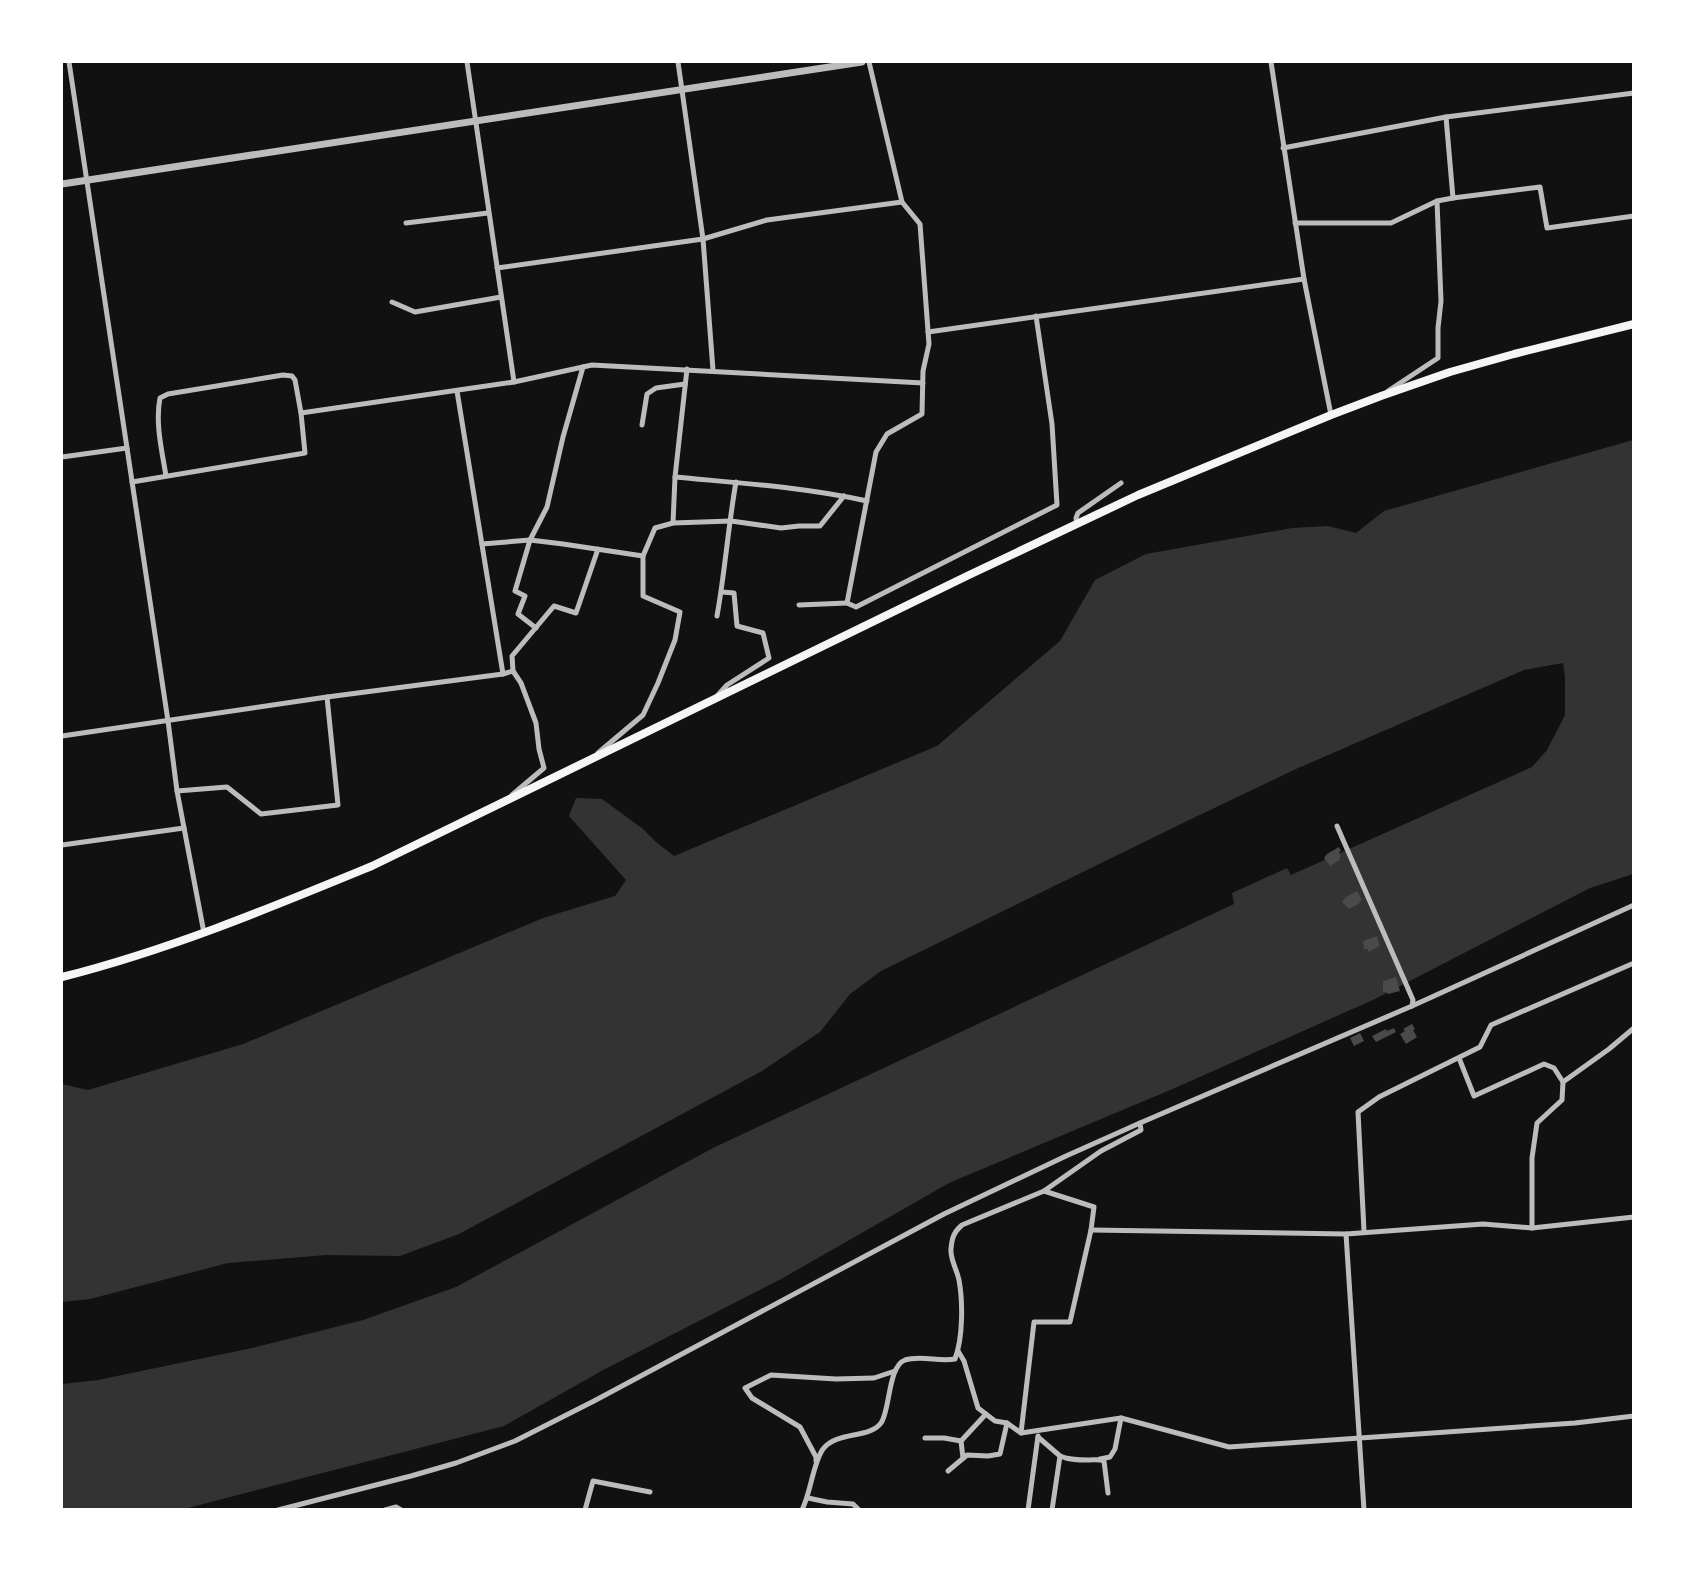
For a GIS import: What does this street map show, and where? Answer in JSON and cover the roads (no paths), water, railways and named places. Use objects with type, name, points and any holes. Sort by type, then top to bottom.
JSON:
[{"type":"main road","points":[[62,977],[156,950],[204,933],[372,866],[1148,491],[1331,415],[1450,372],[1634,324]]},
{"type":"street","points":[[69,62],[177,791],[204,933]]},
{"type":"street","points":[[467,62],[514,382]]},
{"type":"street","points":[[678,62],[703,239],[712,370]]},
{"type":"street","points":[[62,184],[862,62]]},
{"type":"street","points":[[847,603],[876,452],[887,434],[922,414],[923,371],[929,344],[920,224],[902,202],[868,62]]},
{"type":"street","points":[[1271,62],[1304,279],[1331,415]]},
{"type":"street","points":[[1284,148],[1446,117],[1634,93]]},
{"type":"street","points":[[1446,117],[1454,198]]},
{"type":"street","points":[[1295,223],[1391,223],[1437,201],[1540,187],[1547,228],[1634,216]]},
{"type":"street","points":[[1381,396],[1438,358],[1441,302],[1437,201]]},
{"type":"street","points":[[497,268],[703,239],[767,220],[902,202]]},
{"type":"street","points":[[406,223],[488,213]]},
{"type":"street","points":[[928,332],[1304,279]]},
{"type":"street","points":[[392,302],[415,312],[501,297]]},
{"type":"street","points":[[799,604],[847,603],[856,607],[1057,505],[1052,424],[1036,316]]},
{"type":"street","points":[[302,413],[514,382],[592,365],[712,370],[923,384]]},
{"type":"street","points":[[536,628],[518,615],[525,596],[515,591],[530,540],[547,507],[563,437],[583,367]]},
{"type":"street","points":[[673,523],[675,477],[687,369]]},
{"type":"street","points":[[132,482],[305,453],[302,413],[295,380],[292,376],[168,394],[160,398],[159,427],[166,476]]},
{"type":"street","points":[[642,425],[647,394],[656,388],[685,384]]},
{"type":"street","points":[[457,391],[503,674]]},
{"type":"street","points":[[62,457],[127,448]]},
{"type":"street","points":[[675,477],[736,482],[867,501]]},
{"type":"street","points":[[717,616],[736,482]]},
{"type":"street","points":[[1077,524],[1078,513],[1121,483]]},
{"type":"street","points":[[589,761],[643,715],[675,640],[680,612],[643,597],[643,556],[656,528],[673,523],[729,522],[781,528],[799,525],[820,526],[844,496]]},
{"type":"street","points":[[482,544],[530,540],[643,556]]},
{"type":"street","points":[[504,802],[544,768],[536,723],[521,683],[513,671],[512,656],[554,606],[576,613],[598,549]]},
{"type":"street","points":[[715,699],[727,685],[769,658],[763,633],[737,626],[734,592],[722,592]]},
{"type":"street","points":[[62,736],[513,671]]},
{"type":"street","points":[[177,791],[227,787],[261,814],[338,805],[327,696]]},
{"type":"street","points":[[1337,826],[1412,1003]]},
{"type":"street","points":[[62,845],[184,828]]},
{"type":"street","points":[[278,1509],[411,1476],[456,1463],[515,1441],[944,1214],[1056,1161],[1634,905]]},
{"type":"street","points":[[1364,1232],[1358,1112],[1379,1097],[1480,1047],[1491,1025],[1634,963]]},
{"type":"street","points":[[1563,1082],[1634,1028]]},
{"type":"street","points":[[1460,1058],[1474,1096],[1544,1064],[1554,1068],[1563,1082],[1562,1100],[1537,1123],[1532,1158],[1532,1228]]},
{"type":"street","points":[[814,1468],[822,1449],[831,1442],[872,1430],[881,1423],[899,1363],[906,1360],[955,1359],[958,1351],[961,1312],[959,1280],[951,1251],[953,1233],[962,1225],[1044,1191],[1101,1151],[1141,1130],[1140,1124]]},
{"type":"street","points":[[1021,1433],[1034,1322],[1070,1322],[1094,1207],[1044,1191]]},
{"type":"street","points":[[1091,1230],[1346,1234],[1483,1224],[1532,1228],[1634,1217]]},
{"type":"street","points":[[1346,1234],[1364,1509]]},
{"type":"street","points":[[958,1351],[964,1361],[978,1408],[995,1421],[1007,1423],[1021,1433],[1038,1434],[1121,1418],[1229,1447],[1575,1423],[1634,1416]]},
{"type":"street","points":[[802,1509],[808,1498],[816,1457],[800,1427],[752,1398],[746,1388],[771,1375],[836,1379],[874,1378],[895,1371]]},
{"type":"street","points":[[963,1458],[961,1441],[986,1414]]},
{"type":"street","points":[[1038,1434],[1059,1456],[1068,1459],[1099,1459],[1110,1456],[1115,1449],[1121,1418]]},
{"type":"street","points":[[948,1471],[967,1455],[1000,1454],[1007,1423]]},
{"type":"street","points":[[1028,1509],[1038,1434]]},
{"type":"street","points":[[925,1438],[961,1441]]},
{"type":"street","points":[[1052,1509],[1059,1456]]},
{"type":"street","points":[[1099,1459],[1104,1461],[1108,1493]]},
{"type":"street","points":[[585,1509],[593,1481],[650,1492]]},
{"type":"street","points":[[808,1498],[853,1504],[860,1509]]},
{"type":"street","points":[[386,1509],[396,1507],[401,1509]]}]
